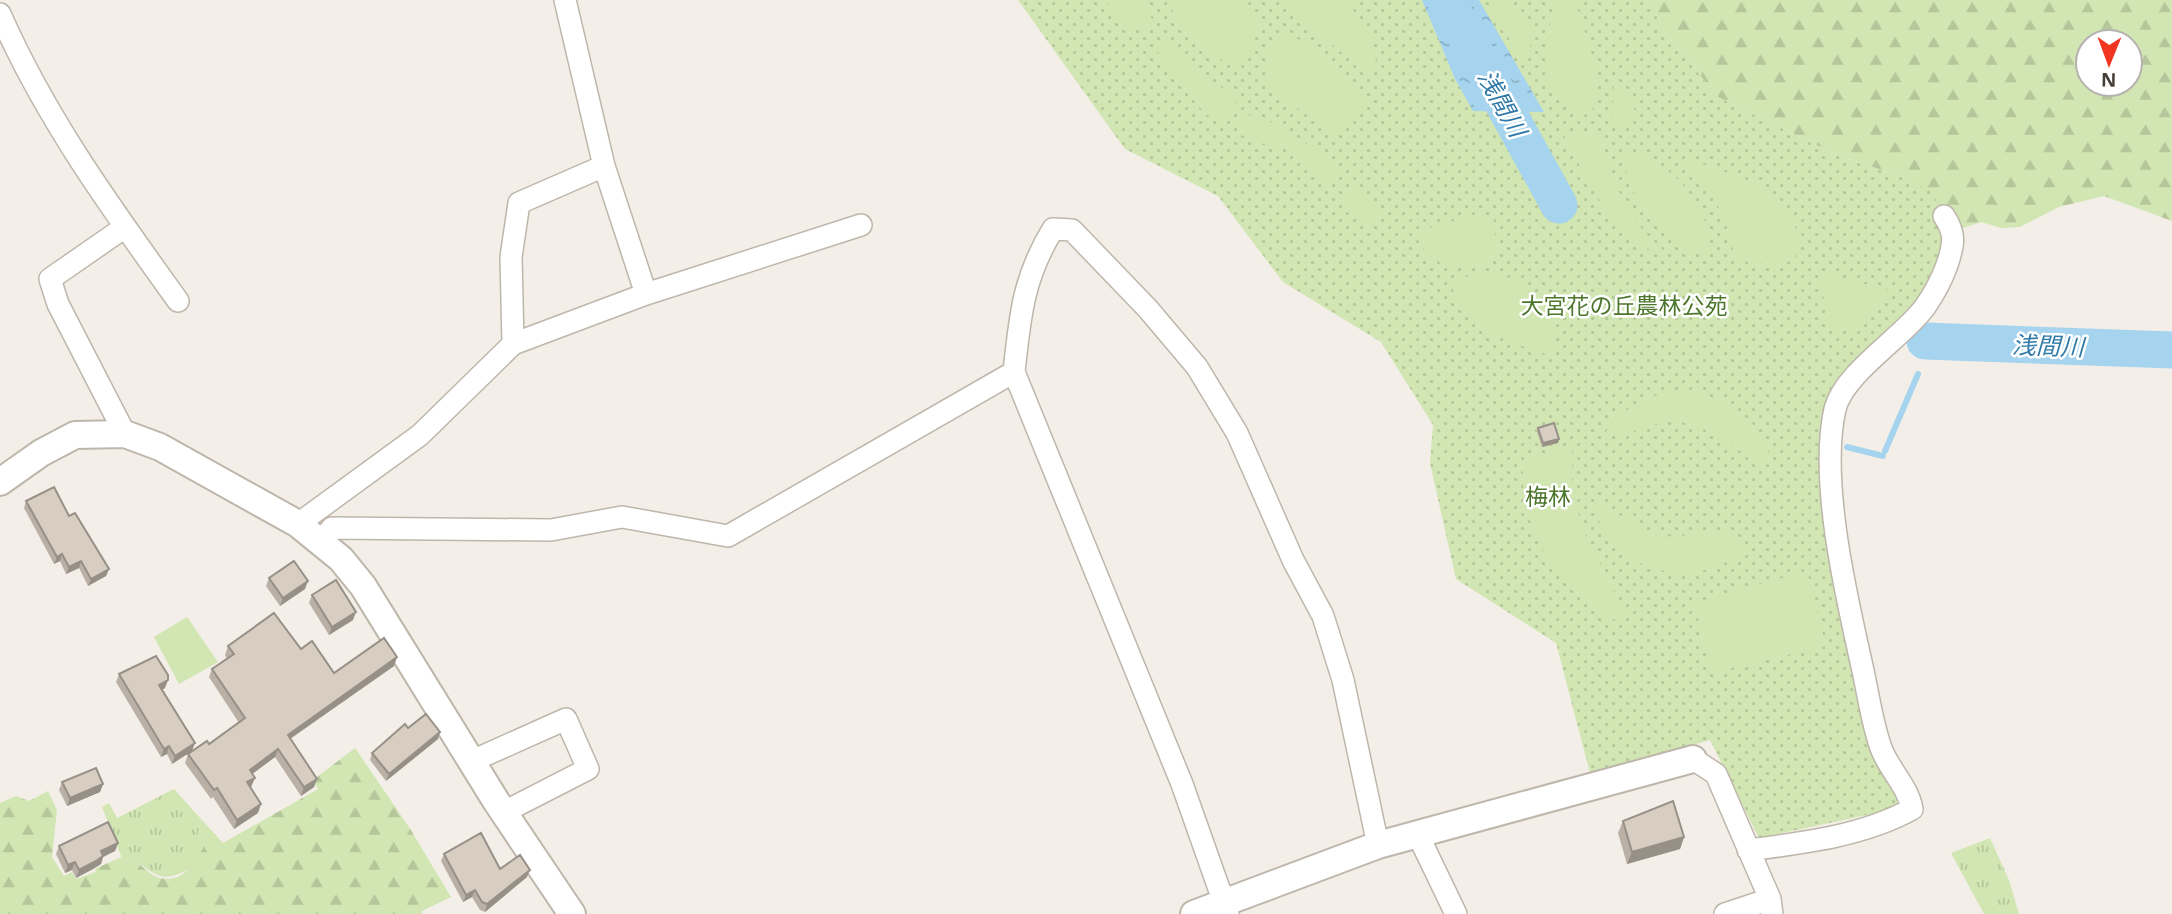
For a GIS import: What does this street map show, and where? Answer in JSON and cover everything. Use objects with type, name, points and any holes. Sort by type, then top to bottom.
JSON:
[{"type":"street","points":[[565,0],[604,166],[646,294]]},
{"type":"street","points":[[0,14],[45,108],[74,155],[178,301]]},
{"type":"street","points":[[513,344],[511,257],[519,203],[604,166]]},
{"type":"street","points":[[1748,850],[1817,841],[1897,817],[1912,809],[1910,798],[1881,750],[1842,576],[1833,486],[1832,425],[1836,405],[1854,378],[1924,308],[1943,276],[1953,248],[1954,232],[1944,216]]},
{"type":"street","points":[[298,524],[420,435],[513,344],[646,294],[861,225]]},
{"type":"street","points":[[125,227],[50,279],[58,304],[125,434]]},
{"type":"street","points":[[1226,908],[1182,784],[1014,372],[1022,296],[1041,249],[1053,229],[1072,230],[1148,309],[1198,367],[1237,433],[1293,560],[1323,616],[1343,680],[1378,845]]},
{"type":"street","points":[[320,542],[332,528],[551,530],[622,517],[728,536],[1014,372]]},
{"type":"street","points":[[1,480],[41,453],[75,435],[125,434],[160,447],[298,524],[341,559],[363,586],[504,812],[572,914]]},
{"type":"street","points":[[472,761],[566,719],[588,769],[504,812]]},
{"type":"street","points":[[1194,914],[1226,908],[1378,845],[1693,758],[1716,774],[1771,907],[1725,914]]},
{"type":"street","points":[[1418,835],[1456,914]]},
{"type":"green space","name":"大宮花の丘農林公苑","points":[[1018,0],[1650,0],[1665,33],[1718,97],[1833,153],[1907,179],[1932,192],[1950,231],[1937,279],[1878,341],[1823,452],[1899,799],[1895,809],[1759,838],[1710,740],[1590,773],[1556,643],[1456,579],[1430,463],[1433,425],[1381,342],[1283,282],[1218,196],[1125,149]]},
{"type":"green space","points":[[1107,0],[1142,0],[1155,24],[1138,27],[1125,24],[1115,15]]},
{"type":"green space","points":[[1166,0],[1243,0],[1251,7],[1259,24],[1247,59],[1233,65],[1213,55],[1186,29]]},
{"type":"green space","points":[[1289,0],[1347,0],[1373,42],[1377,68],[1366,72],[1289,10]]},
{"type":"green space","points":[[1487,0],[1510,0],[1528,22],[1531,41],[1527,63],[1523,63]]},
{"type":"green space","points":[[1555,0],[1575,0],[1599,77],[1592,113],[1580,114],[1570,110],[1554,93],[1549,82],[1546,69],[1547,41]]},
{"type":"green space","points":[[1650,0],[2172,0],[2172,221],[2104,196],[2059,207],[2020,227],[2001,228],[1981,222],[1954,231],[1907,179],[1833,153],[1718,97],[1665,33]]},
{"type":"green space","points":[[1283,35],[1294,37],[1315,49],[1360,93],[1364,102],[1360,114],[1338,137],[1268,87],[1267,58],[1273,45]]},
{"type":"green space","points":[[1169,38],[1211,80],[1238,99],[1225,122],[1204,112],[1155,48],[1159,41]]},
{"type":"green space","points":[[1614,77],[1636,106],[1624,123],[1617,126],[1612,126]]},
{"type":"green space","points":[[1244,114],[1273,123],[1295,135],[1339,170],[1339,177],[1330,184],[1287,150],[1247,139],[1237,130]]},
{"type":"green space","points":[[1570,132],[1599,135],[1616,185],[1632,215],[1653,241],[1667,253],[1649,249],[1618,225],[1592,188],[1563,134]]},
{"type":"green space","points":[[1622,153],[1656,163],[1685,187],[1705,220],[1710,238],[1710,256],[1676,242],[1648,216],[1633,190]]},
{"type":"green space","points":[[1688,159],[1748,181],[1775,198],[1786,209],[1795,225],[1800,249],[1793,261],[1771,265],[1735,260],[1719,207],[1687,162]]},
{"type":"green space","points":[[1347,187],[1355,187],[1380,214],[1377,222],[1362,220],[1344,208],[1343,195]]},
{"type":"green space","points":[[1477,214],[1494,218],[1497,256],[1474,267],[1449,266],[1438,261],[1428,254],[1416,232]]},
{"type":"green space","points":[[1496,271],[1532,294],[1550,315],[1555,328],[1551,356],[1490,332],[1476,323],[1456,299],[1452,284],[1458,278]]},
{"type":"green space","points":[[1819,272],[1891,291],[1892,297],[1856,327],[1839,327],[1828,323]]},
{"type":"green space","points":[[1686,390],[1717,400],[1742,414],[1760,434],[1773,465],[1761,464],[1704,429],[1680,422],[1659,423],[1621,435],[1604,435],[1619,416],[1639,402],[1650,397]]},
{"type":"green space","name":"梅林","points":[[1572,445],[1572,489],[1582,527],[1626,615],[1607,622],[1556,570],[1534,531],[1527,510],[1523,460]]},
{"type":"green space","points":[[1592,503],[1655,534],[1681,536],[1726,530],[1748,546],[1735,557],[1704,570],[1670,572],[1653,568],[1637,562],[1612,543]]},
{"type":"green space","points":[[1807,571],[1826,646],[1711,673],[1694,603]]},
{"type":"green space","points":[[187,617],[218,662],[179,684],[154,637]]},
{"type":"green space","points":[[355,748],[409,827],[451,897],[422,911],[422,914],[0,914],[0,803],[16,796],[29,801],[48,791],[57,810],[52,857],[64,876],[72,872],[76,879],[96,872],[95,869],[121,857],[123,861],[135,860],[157,877],[174,878],[193,864],[202,850],[205,843],[198,834],[201,819],[223,843],[318,789],[313,780]]},
{"type":"green space","points":[[174,789],[201,819],[198,834],[205,843],[195,866],[177,875],[164,876],[151,872],[135,860],[123,861],[102,807],[109,803],[117,818]]},
{"type":"green space","points":[[1990,838],[2009,880],[2019,914],[1984,914],[1951,853]]},
{"type":"water","points":[[1422,0],[1479,0],[1544,112],[1473,111],[1455,79]]},
{"type":"building","points":[[1554,423],[1559,439],[1543,443],[1538,428]]},
{"type":"building","points":[[54,487],[69,516],[75,513],[109,569],[91,579],[81,561],[69,567],[62,554],[57,557],[26,501]]},
{"type":"building","points":[[294,561],[308,581],[283,598],[269,578]]},
{"type":"building","points":[[336,580],[356,612],[332,627],[312,595]]},
{"type":"building","points":[[274,613],[301,649],[312,641],[334,673],[384,638],[397,657],[288,735],[317,779],[304,787],[278,749],[250,770],[255,778],[247,782],[261,804],[237,820],[217,788],[214,790],[188,754],[207,741],[209,744],[245,718],[212,669],[234,654],[228,646]]},
{"type":"building","points":[[156,656],[168,675],[168,680],[159,685],[195,743],[175,756],[169,746],[164,749],[119,674]]},
{"type":"building","points":[[426,714],[440,732],[389,774],[372,753],[405,724],[408,728]]},
{"type":"building","points":[[96,768],[103,784],[70,798],[62,782]]},
{"type":"building","points":[[1673,801],[1684,837],[1632,852],[1623,821]]},
{"type":"building","points":[[108,822],[118,843],[101,851],[103,856],[79,870],[75,862],[68,865],[59,846]]},
{"type":"building","points":[[481,833],[500,869],[520,855],[530,870],[487,904],[482,902],[475,890],[466,895],[444,854]]},
{"type":"waterway","name":"浅間川","points":[[1446,0],[1559,205]]},
{"type":"waterway","name":"浅間川","points":[[1925,341],[2172,350]]},
{"type":"waterway","points":[[1885,451],[1918,374]]},
{"type":"waterway","points":[[1847,447],[1883,456]]}]
